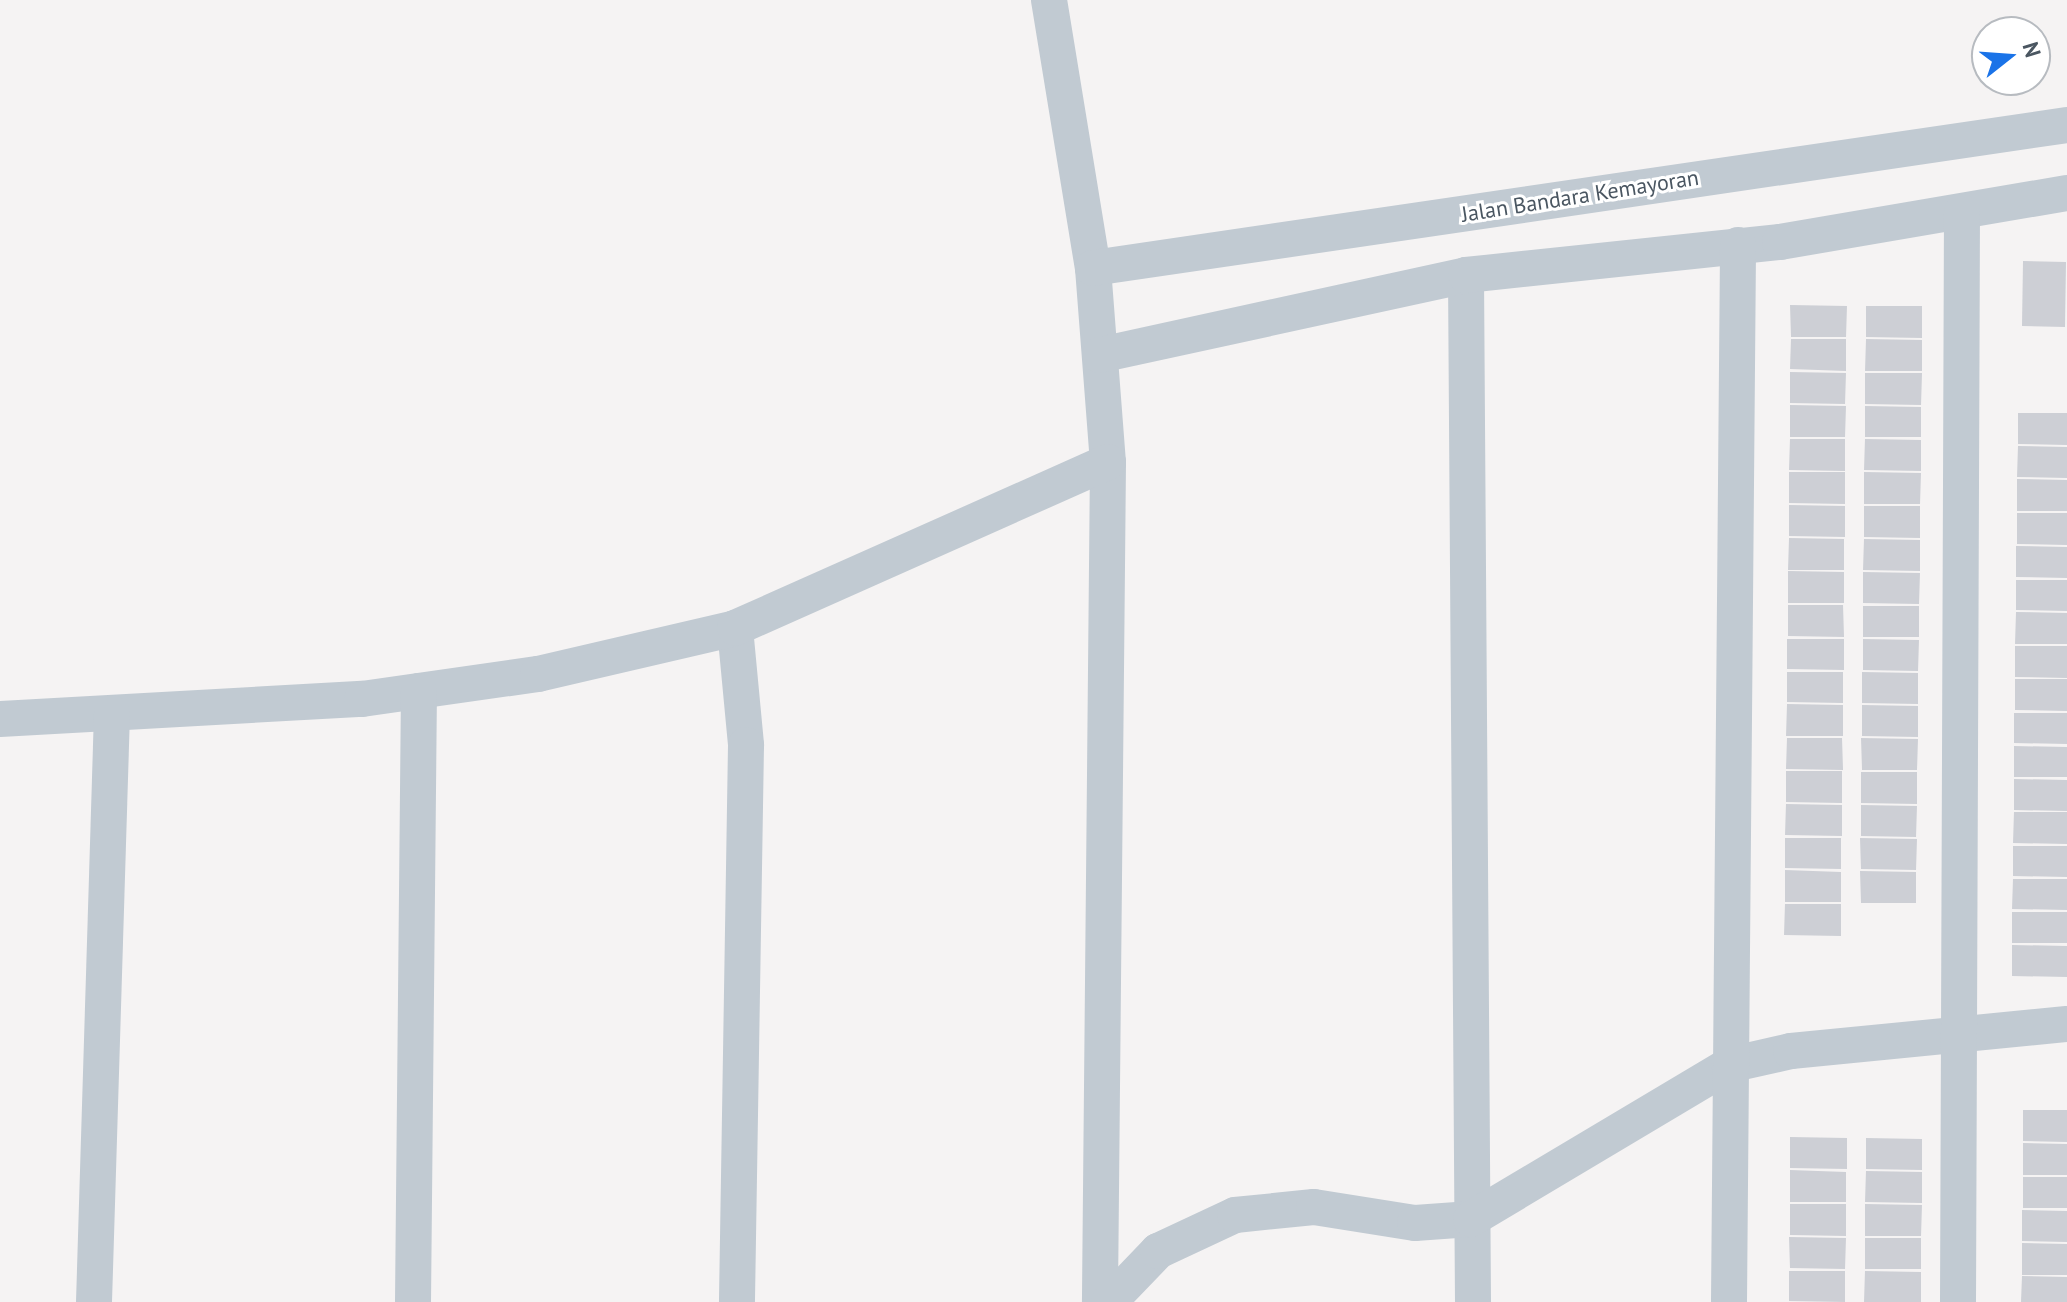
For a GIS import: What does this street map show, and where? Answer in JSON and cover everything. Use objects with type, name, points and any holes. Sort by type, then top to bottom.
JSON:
[{"type":"street","points":[[1049,0],[1093,268],[1108,462],[1100,1302]]},
{"type":"street","name":"Jalan Bandara Kemayoran","points":[[1093,268],[2067,125]]},
{"type":"street","points":[[1100,355],[1466,275],[1738,245],[2067,193]]},
{"type":"street","points":[[1958,1302],[1962,212]]},
{"type":"street","points":[[1729,1302],[1738,245]]},
{"type":"street","points":[[1466,275],[1473,1302]]},
{"type":"street","points":[[0,719],[419,691],[538,674],[735,628],[1108,462]]},
{"type":"street","points":[[735,628],[746,745],[737,1302]]},
{"type":"street","points":[[413,1302],[419,691]]},
{"type":"street","points":[[94,1302],[112,713]]},
{"type":"street","points":[[1109,1302],[1158,1251],[1235,1215],[1314,1207],[1415,1223],[1471,1219],[1729,1065],[1791,1051],[1960,1038],[2067,1024]]},
{"type":"building","points":[[2023,261],[2066,262],[2065,327],[2022,326]]},
{"type":"building","points":[[1790,305],[1847,306],[1846,337],[1791,337]]},
{"type":"building","points":[[1866,306],[1922,306],[1922,338],[1866,337]]},
{"type":"building","points":[[1791,339],[1846,339],[1846,371],[1790,369]]},
{"type":"building","points":[[1866,339],[1922,340],[1922,371],[1865,371]]},
{"type":"building","points":[[1790,372],[1846,373],[1845,404],[1790,403]]},
{"type":"building","points":[[1865,373],[1922,373],[1921,405],[1865,404]]},
{"type":"building","points":[[1790,405],[1846,406],[1845,437],[1790,437]]},
{"type":"building","points":[[1865,406],[1921,407],[1921,437],[1865,437]]},
{"type":"building","points":[[2018,413],[2067,413],[2067,445],[2018,444]]},
{"type":"building","points":[[1790,439],[1845,439],[1845,471],[1789,470]]},
{"type":"building","points":[[1865,439],[1921,440],[1921,471],[1864,470]]},
{"type":"building","points":[[2018,446],[2067,447],[2067,478],[2017,477]]},
{"type":"building","points":[[1789,472],[1845,472],[1845,504],[1789,503]]},
{"type":"building","points":[[1864,472],[1921,473],[1920,504],[1864,504]]},
{"type":"building","points":[[2017,479],[2067,480],[2067,511],[2017,511]]},
{"type":"building","points":[[1789,505],[1845,506],[1845,537],[1789,536]]},
{"type":"building","points":[[1864,506],[1920,506],[1920,538],[1864,537]]},
{"type":"building","points":[[2017,513],[2067,513],[2067,545],[2017,544]]},
{"type":"building","points":[[1789,538],[1844,539],[1844,570],[1788,570]]},
{"type":"building","points":[[1864,539],[1920,540],[1920,571],[1863,570]]},
{"type":"building","points":[[2016,546],[2067,547],[2067,578],[2016,577]]},
{"type":"building","points":[[1788,571],[1844,572],[1844,603],[1788,603]]},
{"type":"building","points":[[1863,572],[1920,573],[1919,604],[1863,603]]},
{"type":"building","points":[[2016,580],[2067,580],[2067,611],[2016,610]]},
{"type":"building","points":[[1788,605],[1843,605],[1844,637],[1788,636]]},
{"type":"building","points":[[1863,606],[1919,606],[1919,637],[1863,637]]},
{"type":"building","points":[[2016,612],[2067,613],[2067,644],[2015,644]]},
{"type":"building","points":[[1787,639],[1844,639],[1844,670],[1787,669]]},
{"type":"building","points":[[1863,639],[1919,640],[1918,671],[1863,670]]},
{"type":"building","points":[[2015,646],[2067,646],[2067,678],[2015,677]]},
{"type":"building","points":[[1787,672],[1843,672],[1843,703],[1787,702]]},
{"type":"building","points":[[1862,672],[1918,673],[1918,704],[1862,703]]},
{"type":"building","points":[[2015,679],[2067,679],[2067,711],[2015,710]]},
{"type":"building","points":[[1787,704],[1843,705],[1843,736],[1786,736]]},
{"type":"building","points":[[1862,705],[1918,706],[1918,737],[1862,736]]},
{"type":"building","points":[[2014,713],[2067,713],[2067,744],[2014,743]]},
{"type":"building","points":[[1787,738],[1842,738],[1843,770],[1786,769]]},
{"type":"building","points":[[1861,738],[1918,739],[1917,770],[1862,770]]},
{"type":"building","points":[[2014,746],[2067,747],[2067,777],[2014,777]]},
{"type":"building","points":[[1786,771],[1842,771],[1842,803],[1786,802]]},
{"type":"building","points":[[1861,772],[1917,772],[1917,804],[1861,803]]},
{"type":"building","points":[[2014,779],[2067,780],[2067,811],[2014,810]]},
{"type":"building","points":[[1786,804],[1842,805],[1842,836],[1785,835]]},
{"type":"building","points":[[1861,805],[1917,806],[1916,837],[1861,836]]},
{"type":"building","points":[[2014,812],[2067,812],[2067,844],[2013,843]]},
{"type":"building","points":[[1785,838],[1841,838],[1841,869],[1785,868]]},
{"type":"building","points":[[1860,838],[1917,839],[1916,870],[1861,869]]},
{"type":"building","points":[[2013,846],[2067,846],[2067,877],[2013,876]]},
{"type":"building","points":[[1785,870],[1841,872],[1841,902],[1785,902]]},
{"type":"building","points":[[1860,871],[1916,872],[1916,903],[1861,903]]},
{"type":"building","points":[[2013,879],[2067,879],[2067,910],[2012,909]]},
{"type":"building","points":[[1785,904],[1841,904],[1841,936],[1784,935]]},
{"type":"building","points":[[2012,912],[2067,912],[2067,943],[2012,943]]},
{"type":"building","points":[[2012,945],[2067,946],[2067,977],[2012,976]]},
{"type":"building","points":[[2023,1110],[2067,1110],[2067,1142],[2023,1141]]},
{"type":"building","points":[[1790,1137],[1847,1138],[1847,1169],[1790,1168]]},
{"type":"building","points":[[1866,1138],[1922,1139],[1922,1170],[1866,1169]]},
{"type":"building","points":[[2023,1143],[2067,1144],[2067,1175],[2023,1175]]},
{"type":"building","points":[[1790,1170],[1846,1172],[1846,1202],[1790,1202]]},
{"type":"building","points":[[1866,1171],[1922,1172],[1922,1203],[1865,1202]]},
{"type":"building","points":[[2023,1177],[2067,1177],[2067,1208],[2023,1208]]},
{"type":"building","points":[[1790,1204],[1846,1204],[1846,1236],[1790,1235]]},
{"type":"building","points":[[1865,1204],[1922,1205],[1921,1236],[1865,1236]]},
{"type":"building","points":[[2022,1210],[2067,1211],[2067,1242],[2022,1241]]},
{"type":"building","points":[[1789,1237],[1846,1238],[1845,1269],[1790,1268]]},
{"type":"building","points":[[1865,1238],[1921,1238],[1921,1269],[1865,1269]]},
{"type":"building","points":[[2022,1243],[2067,1244],[2067,1275],[2022,1275]]},
{"type":"building","points":[[1789,1271],[1845,1271],[1845,1302],[1789,1301]]},
{"type":"building","points":[[1865,1271],[1921,1272],[1921,1302],[1864,1302]]},
{"type":"building","points":[[2022,1276],[2067,1277],[2067,1302],[2021,1302]]}]
